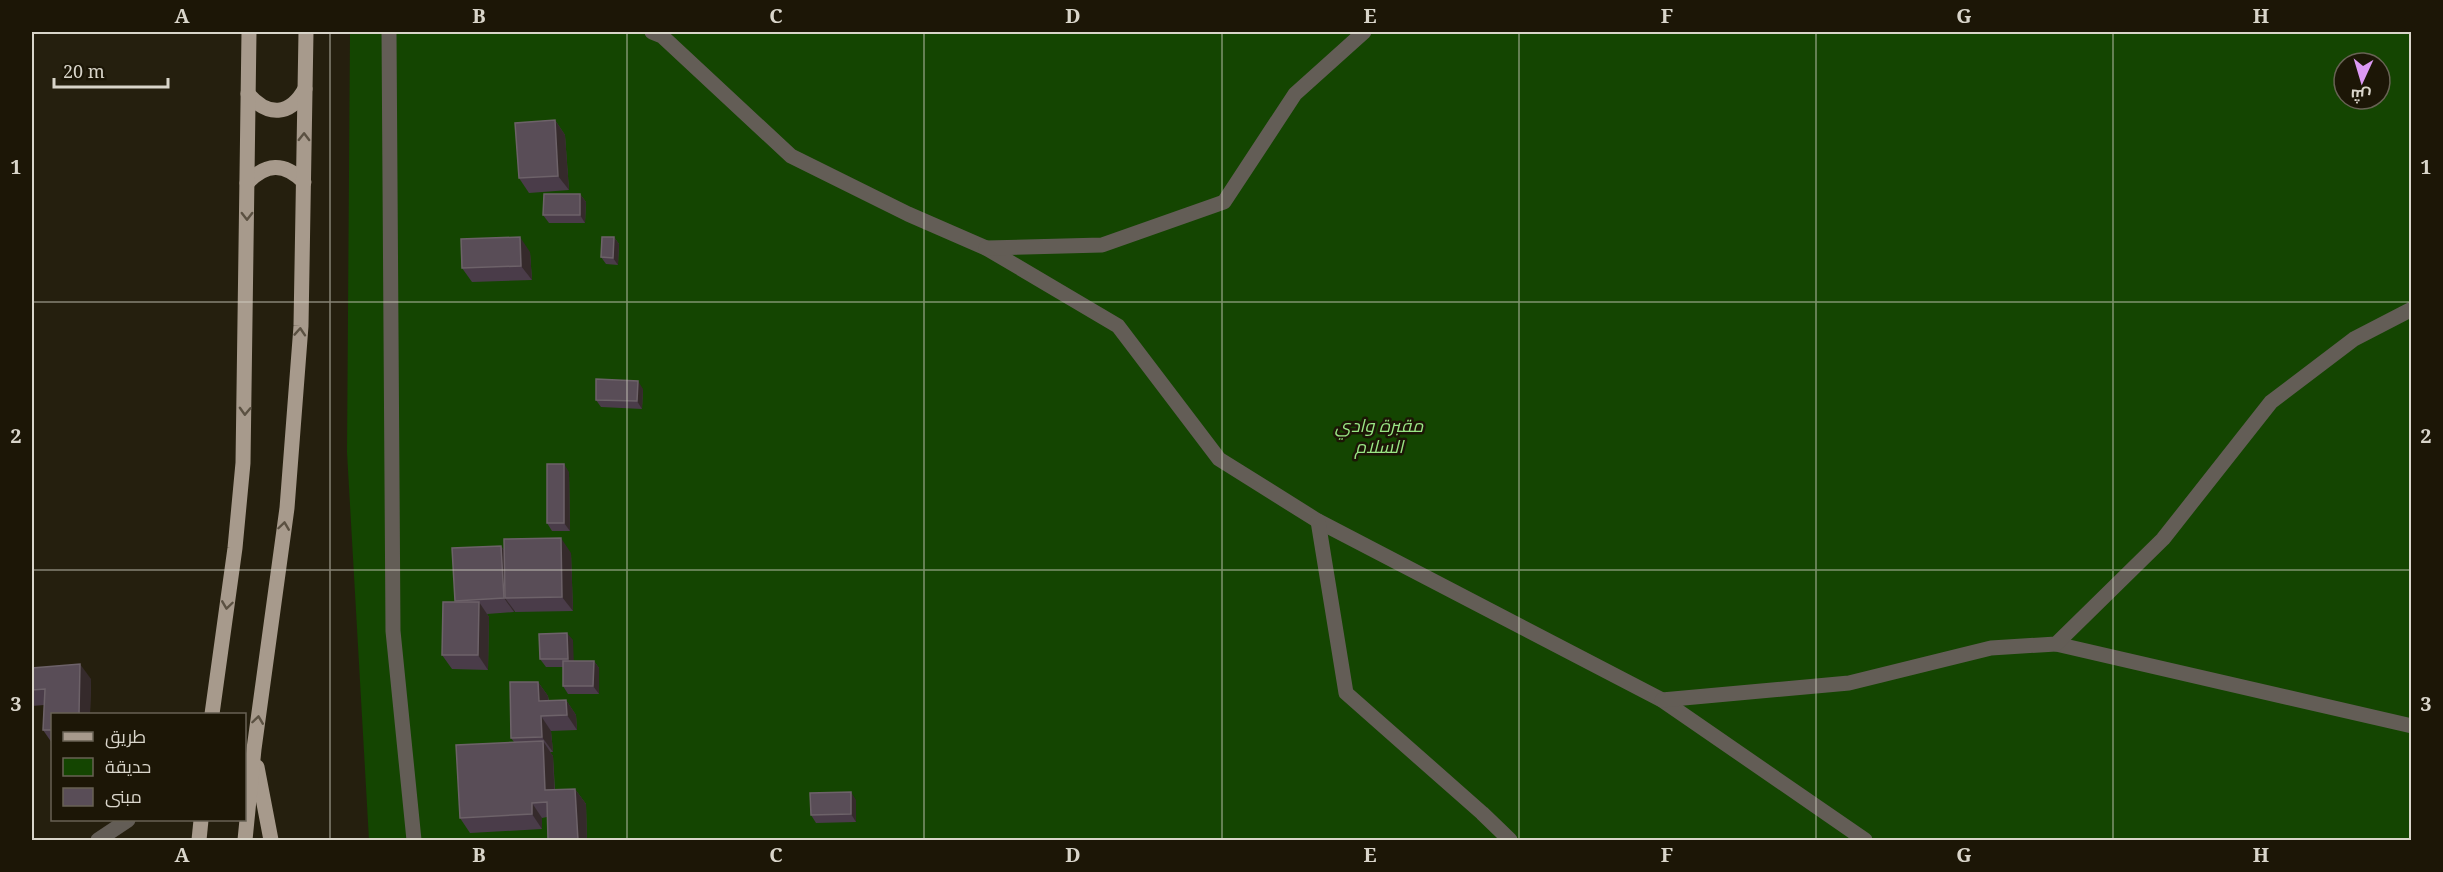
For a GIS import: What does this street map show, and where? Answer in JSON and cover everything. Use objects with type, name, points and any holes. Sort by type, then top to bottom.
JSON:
[{"type":"main road","points":[[212,713],[235,548],[243,464],[249,32]]},
{"type":"main road","points":[[245,840],[254,749],[287,508],[301,326],[306,32]]},
{"type":"main road","points":[[248,94],[258,105],[271,111],[285,109],[298,102],[305,89]]},
{"type":"main road","points":[[247,183],[256,173],[268,168],[282,168],[294,173],[304,182]]},
{"type":"main road","points":[[254,749],[271,840]]},
{"type":"main road","points":[[199,840],[201,821]]},
{"type":"street","points":[[389,32],[393,631],[414,840]]},
{"type":"street","points":[[652,32],[662,36],[791,156],[908,214],[986,248],[1118,326],[1219,459],[1318,521],[1662,700],[1865,840]]},
{"type":"street","points":[[986,248],[1102,245],[1224,202],[1295,94],[1364,32]]},
{"type":"street","points":[[2056,644],[2163,539],[2271,402],[2354,339],[2412,309]]},
{"type":"street","points":[[1318,521],[1346,693],[1482,813],[1509,840]]},
{"type":"street","points":[[1662,700],[1849,683],[1990,648],[2056,644],[2412,726]]},
{"type":"street","points":[[98,840],[125,821]]},
{"type":"green space","name":"مقبرة وادي السلام","points":[[350,32],[2411,32],[2411,840],[369,840],[347,452]]},
{"type":"building","points":[[555,120],[558,176],[519,178],[515,123]]},
{"type":"building","points":[[544,194],[580,194],[580,215],[543,215]]},
{"type":"building","points":[[520,237],[521,266],[462,268],[461,239]]},
{"type":"building","points":[[602,237],[614,237],[613,258],[601,257]]},
{"type":"building","points":[[596,379],[638,381],[637,401],[596,400]]},
{"type":"building","points":[[547,464],[564,464],[564,523],[547,523]]},
{"type":"building","points":[[561,538],[562,597],[505,598],[504,539]]},
{"type":"building","points":[[501,546],[504,598],[455,601],[452,548]]},
{"type":"building","points":[[443,602],[479,602],[478,655],[442,655]]},
{"type":"building","points":[[567,633],[568,659],[540,659],[539,634]]},
{"type":"building","points":[[563,661],[594,661],[593,686],[563,686]]},
{"type":"building","points":[[80,664],[79,713],[51,713],[51,730],[43,730],[45,689],[32,690],[32,668]]},
{"type":"building","points":[[510,682],[538,682],[539,701],[566,700],[567,715],[541,716],[542,737],[511,738]]},
{"type":"building","points":[[543,741],[545,790],[575,789],[578,840],[548,840],[547,802],[532,803],[532,814],[460,818],[456,745]]},
{"type":"building","points":[[851,792],[851,814],[811,815],[810,793]]}]
